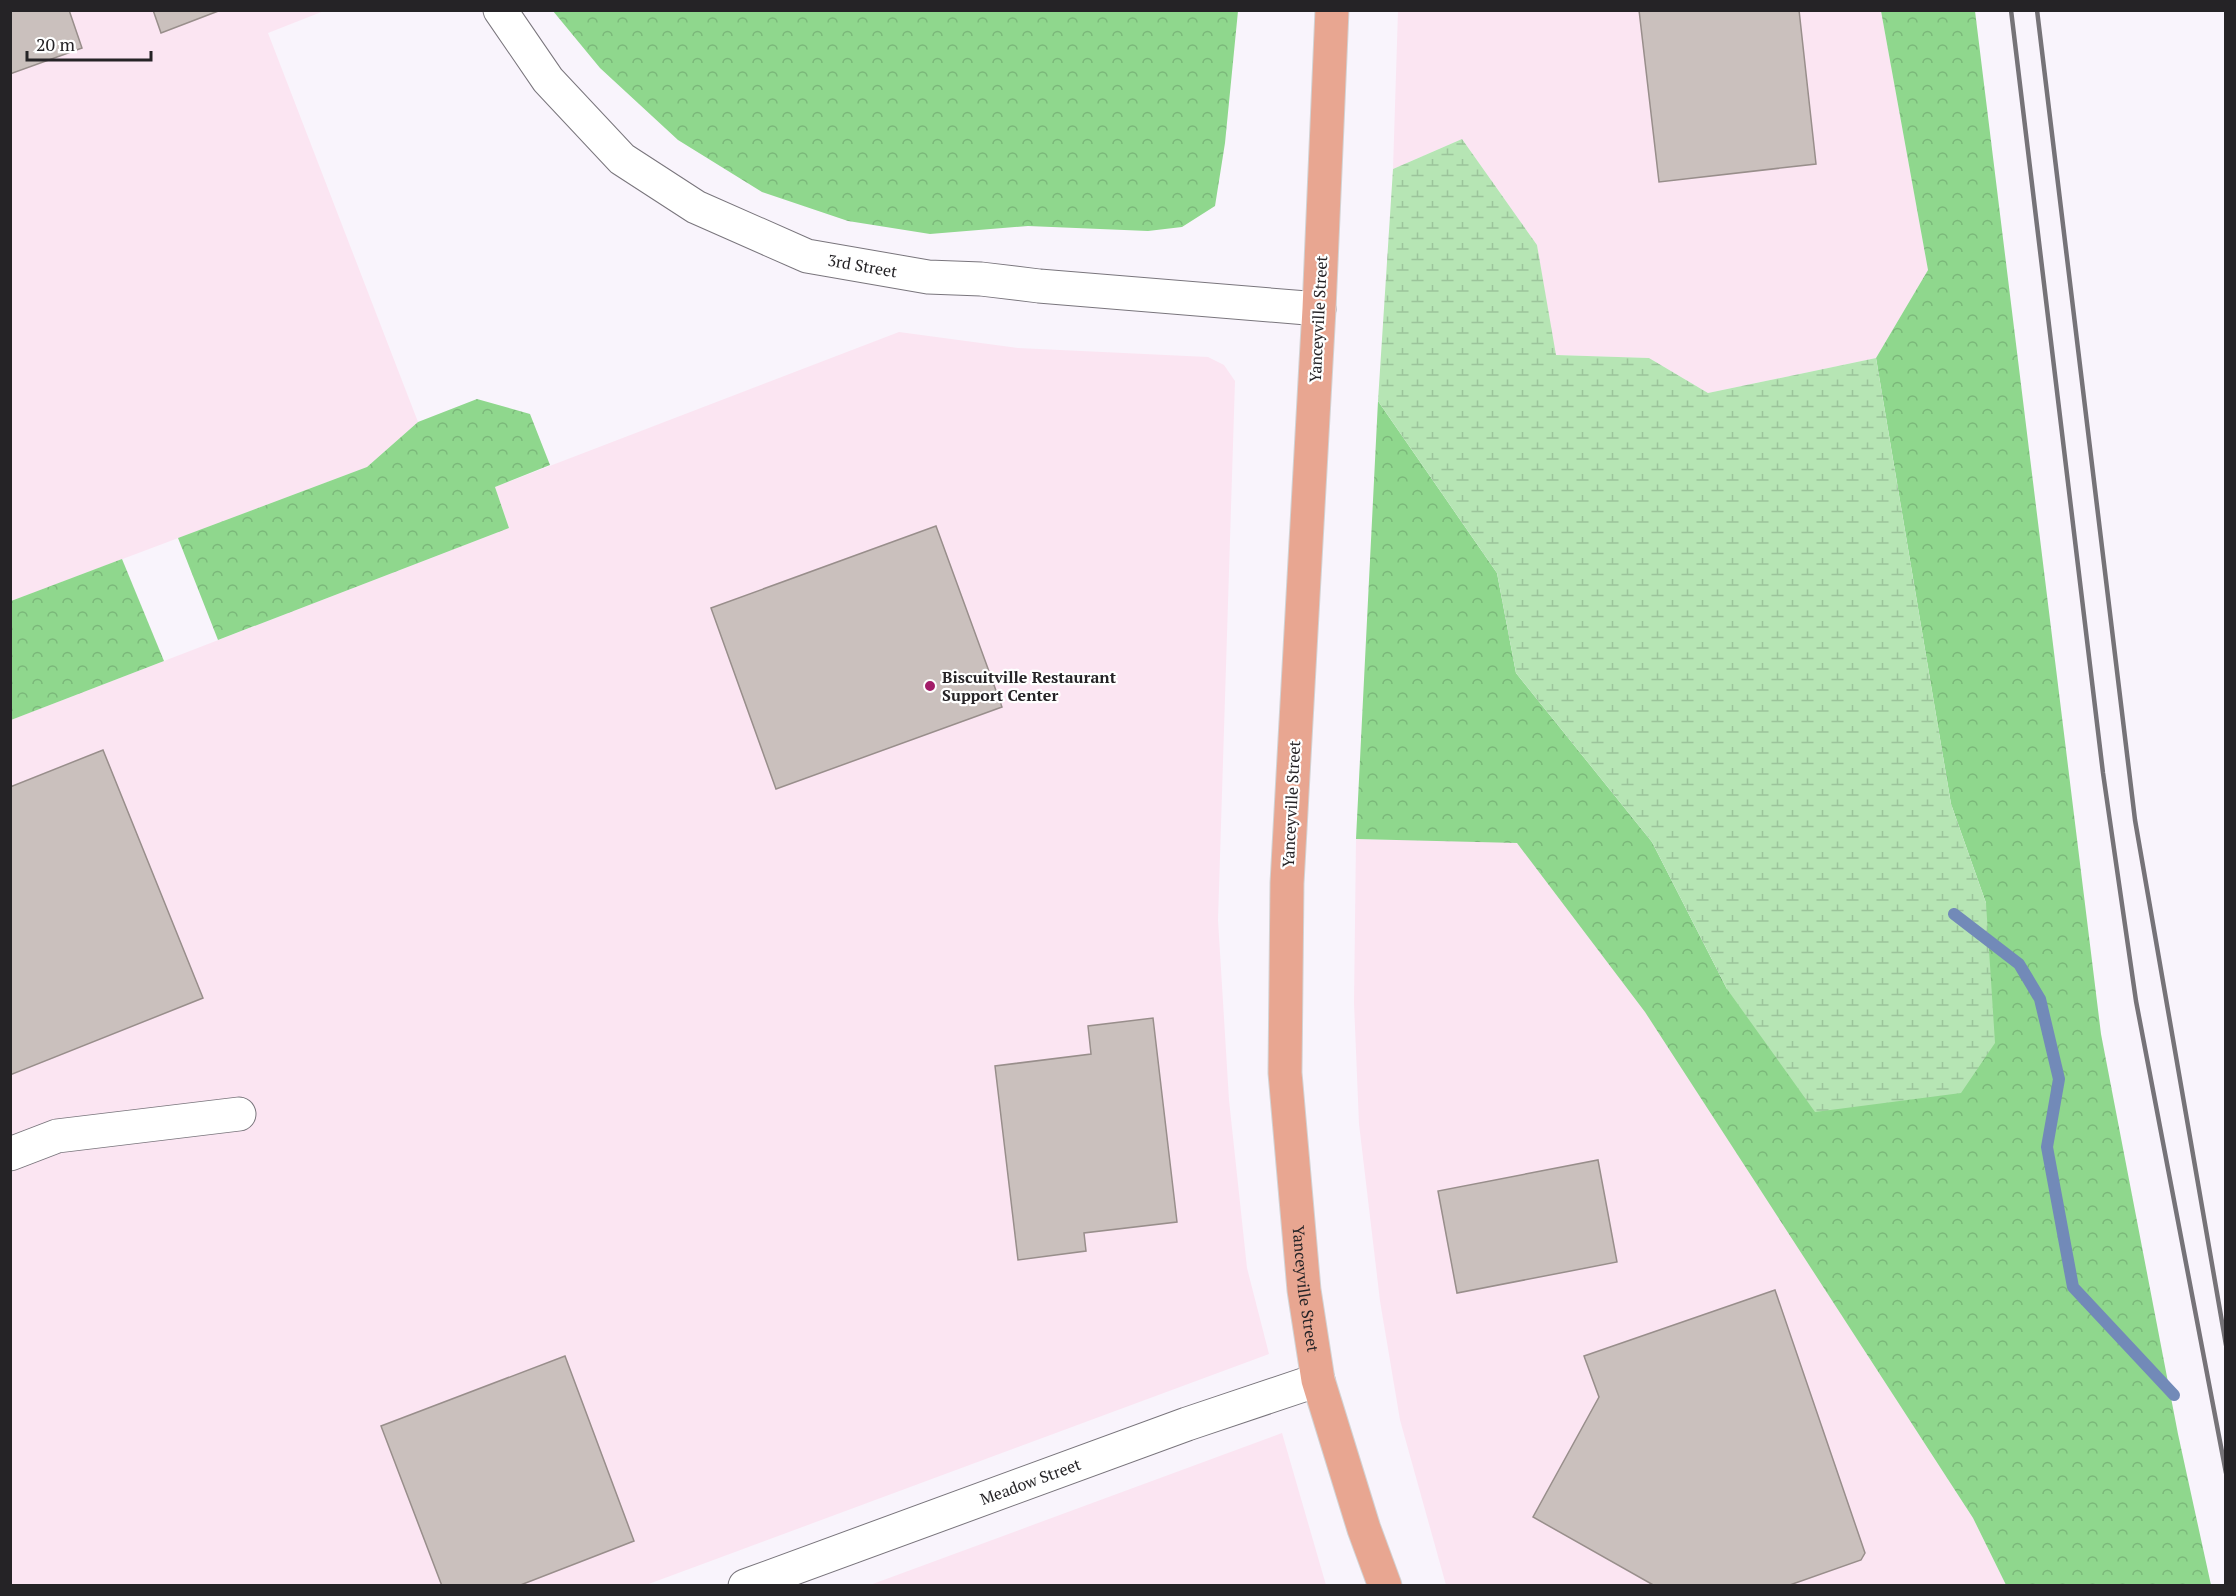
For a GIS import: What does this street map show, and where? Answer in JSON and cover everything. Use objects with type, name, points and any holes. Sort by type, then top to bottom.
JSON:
[{"type":"main road","name":"Yanceyville Street","points":[[1332,10],[1319,309],[1287,883],[1285,1073],[1304,1290],[1318,1380],[1385,1586]]},
{"type":"street","name":"3rd Street","points":[[500,10],[548,80],[622,159],[696,207],[807,256],[928,277],[981,279],[1319,309]]},
{"type":"street","points":[[10,1154],[57,1136],[239,1114]]},
{"type":"street","name":"Meadow Street","points":[[745,1586],[1187,1424],[1318,1380]]},
{"type":"shaded area","points":[[11,11],[324,11],[268,33],[418,422],[367,467],[11,601]]},
{"type":"shaded area","points":[[1398,11],[1881,11],[1928,270],[1876,358],[1708,393],[1649,358],[1555,355],[1537,245],[1462,139],[1393,169]]},
{"type":"shaded area","points":[[899,332],[1018,348],[1208,357],[1224,365],[1235,381],[1218,920],[1229,1100],[1247,1268],[1269,1354],[646,1585],[11,1586],[11,720],[509,528],[495,487]]},
{"type":"shaded area","points":[[1356,839],[1517,842],[1645,1011],[1973,1518],[2006,1585],[1446,1585],[1400,1420],[1380,1301],[1359,1124],[1354,1003]]},
{"type":"shaded area","points":[[1282,1433],[1326,1585],[870,1585]]},
{"type":"green space","points":[[553,11],[1238,11],[1225,143],[1215,206],[1182,227],[1148,231],[1028,226],[930,234],[848,221],[762,192],[678,140],[600,68]]},
{"type":"green space","points":[[1881,11],[1975,11],[2101,1034],[2178,1434],[2211,1585],[2006,1585],[1973,1518],[1645,1012],[1517,843],[1356,839],[1378,401],[1497,573],[1516,673],[1652,842],[1727,989],[1986,903],[1951,804],[1876,358],[1928,270]]},
{"type":"green space","points":[[1462,139],[1537,245],[1556,355],[1649,358],[1708,393],[1876,358],[1951,804],[1986,903],[1995,1043],[1961,1093],[1815,1112],[1727,989],[1652,842],[1516,673],[1497,573],[1378,401],[1393,169]]},
{"type":"green space","points":[[477,399],[530,414],[550,465],[495,487],[509,528],[218,640],[178,538],[367,467],[418,422]]},
{"type":"green space","points":[[122,559],[164,661],[11,720],[11,601]]},
{"type":"building","points":[[10,10],[69,10],[82,48],[10,74]]},
{"type":"building","points":[[153,10],[221,10],[161,33]]},
{"type":"building","points":[[1639,10],[1799,10],[1816,164],[1659,182]]},
{"type":"building","points":[[936,526],[1002,707],[776,789],[711,608]]},
{"type":"building","points":[[103,750],[203,998],[10,1075],[10,787]]},
{"type":"building","points":[[1153,1018],[1177,1222],[1084,1233],[1086,1251],[1018,1260],[995,1066],[1091,1054],[1088,1026]]},
{"type":"building","points":[[1598,1160],[1617,1262],[1457,1293],[1438,1191]]},
{"type":"building","points":[[1775,1290],[1865,1553],[1861,1560],[1787,1586],[1655,1586],[1533,1517],[1599,1397],[1584,1356]]},
{"type":"building","points":[[565,1356],[634,1541],[518,1586],[442,1586],[381,1426]]},
{"type":"waterway","points":[[1954,914],[2019,964],[2040,999],[2059,1079],[2047,1147],[2073,1287],[2174,1395]]},
{"type":"railway","points":[[2011,10],[2103,773],[2136,1001],[2226,1473]]},
{"type":"railway","points":[[2037,10],[2135,820],[2226,1345]]},
{"type":"place","name":"Biscuitville Restaurant Support Center","points":[[930,686]]}]
